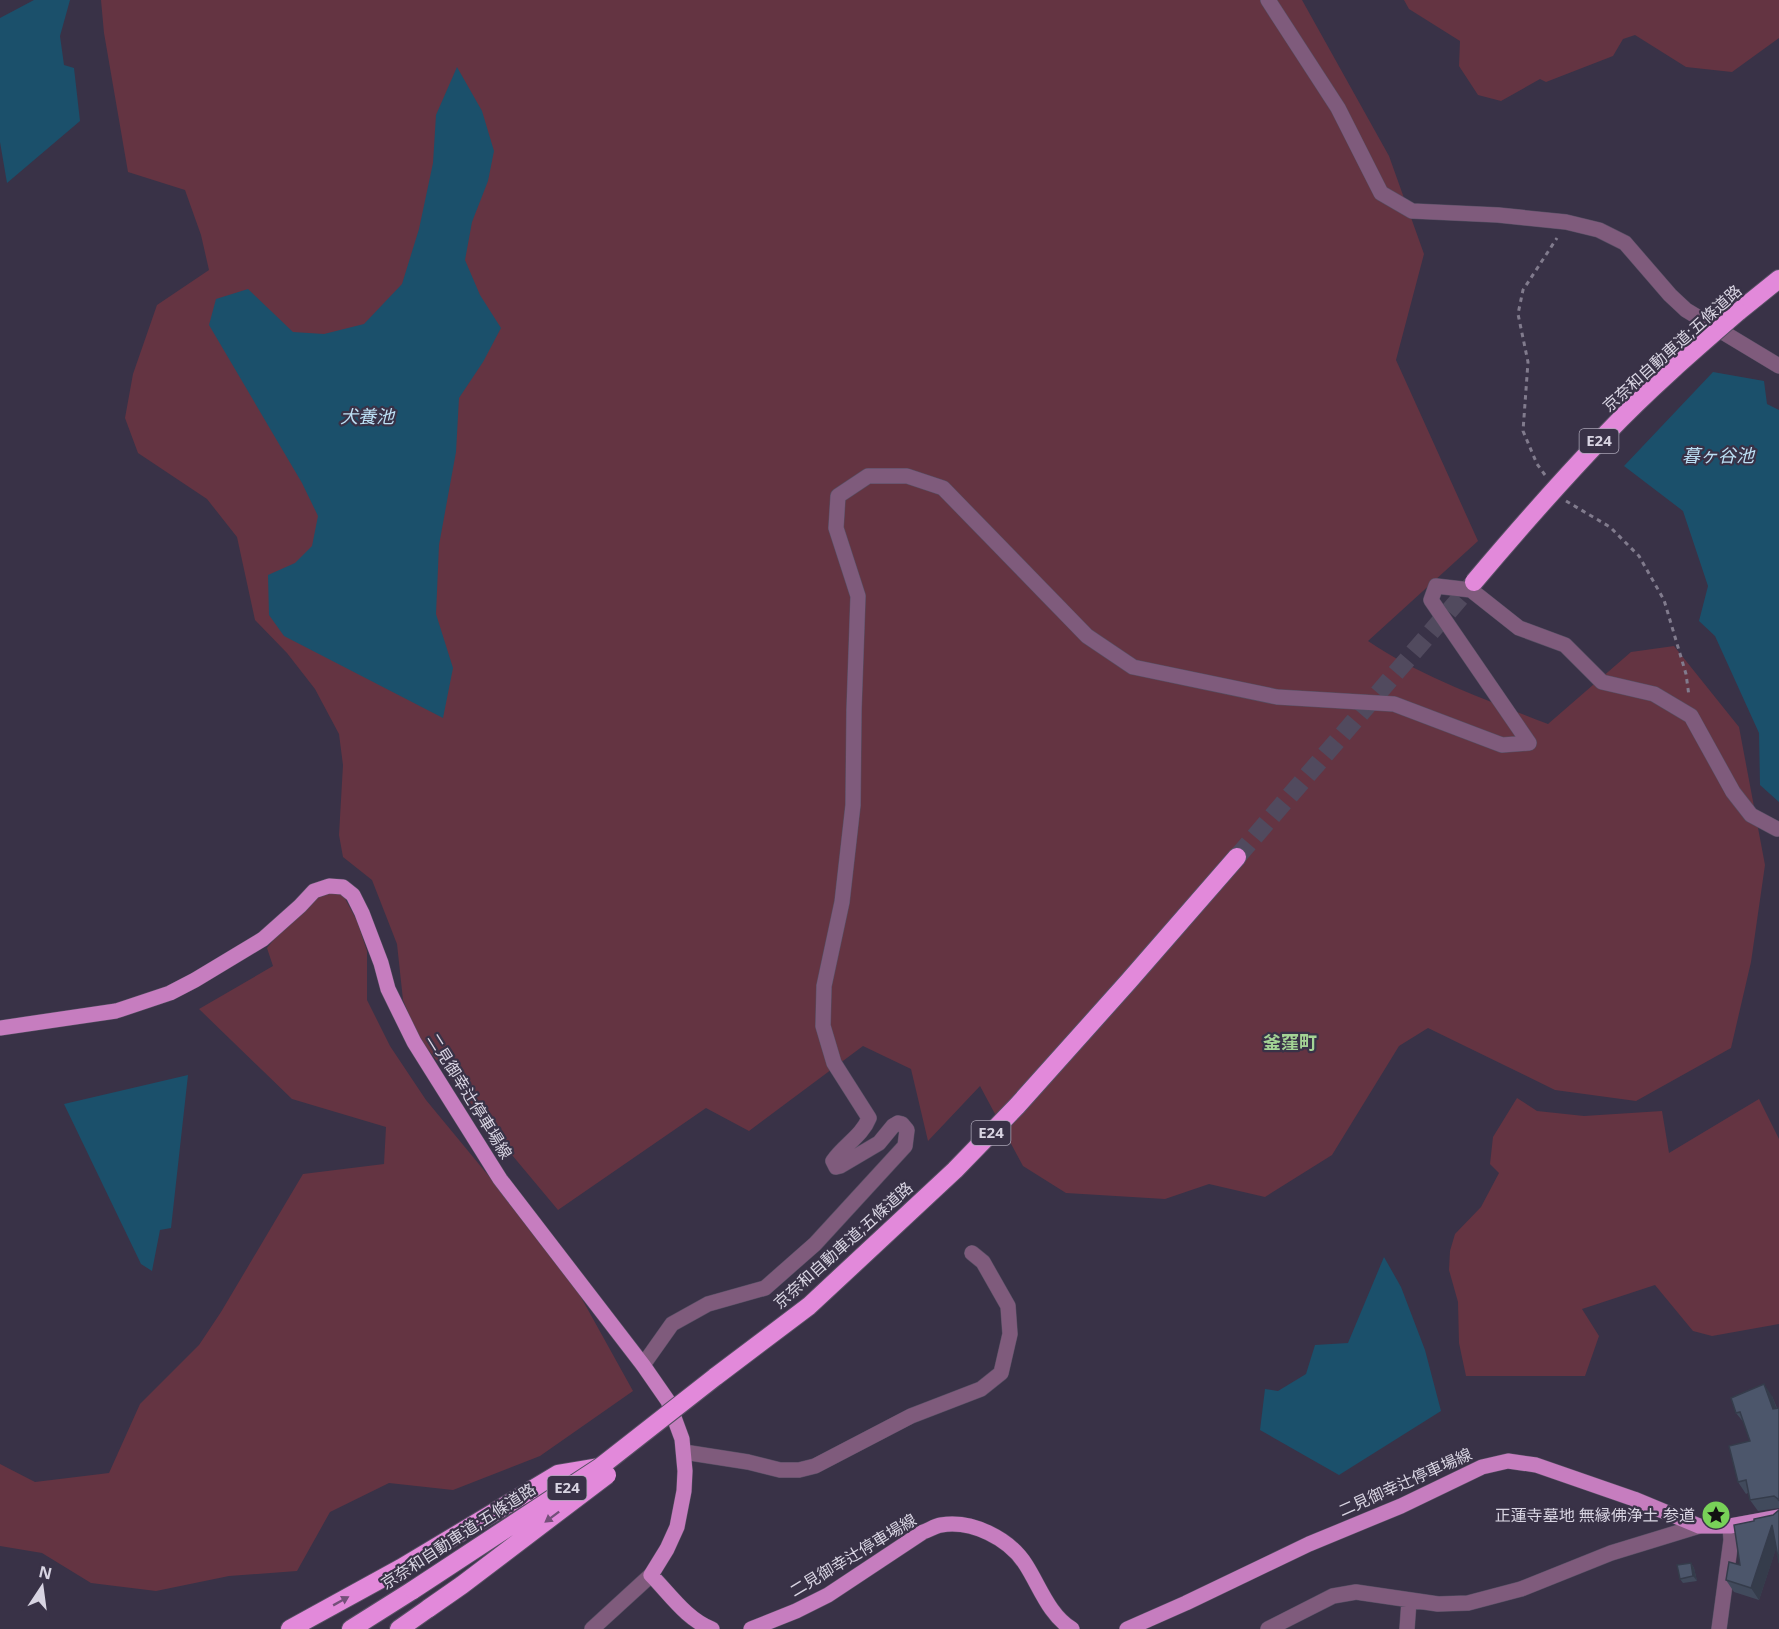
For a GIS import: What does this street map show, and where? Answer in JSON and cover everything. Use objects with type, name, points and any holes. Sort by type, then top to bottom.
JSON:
[{"type":"highway","name":"京奈和自動車道;五條道路","points":[[1474,582],[1542,502],[1609,431],[1680,363],[1779,279]]},
{"type":"highway","name":"京奈和自動車道;五條道路","points":[[351,1629],[600,1467],[809,1305],[955,1170],[1017,1106],[1237,857]]},
{"type":"highway","points":[[399,1629],[471,1578],[657,1435],[691,1396]]},
{"type":"highway","points":[[290,1629],[401,1568],[558,1474],[600,1467]]},
{"type":"main road","name":"二見御幸辻停車場線","points":[[0,1028],[116,1011],[170,993],[263,939],[314,891],[329,886],[343,887],[353,895],[381,963],[387,989],[414,1042],[500,1179],[668,1401],[677,1423],[684,1452],[684,1491],[677,1527],[651,1575]]},
{"type":"main road","name":"二見御幸辻停車場線","points":[[1127,1629],[1309,1544],[1401,1506],[1482,1467],[1508,1461],[1536,1466],[1590,1484],[1634,1499],[1699,1526],[1730,1526],[1779,1517]]},
{"type":"main road","name":"二見御幸辻停車場線","points":[[750,1629],[796,1611],[828,1595],[923,1532],[940,1526],[959,1524],[979,1528],[1013,1549],[1024,1562],[1053,1613],[1072,1629]]},
{"type":"main road","points":[[651,1575],[691,1617],[711,1629]]},
{"type":"street","points":[[1268,0],[1338,108],[1381,193],[1412,211],[1498,215],[1566,222],[1599,230],[1625,243],[1686,310],[1779,366]]},
{"type":"street","points":[[643,1365],[672,1324],[708,1304],[765,1288],[815,1244],[905,1146],[907,1130],[898,1123],[893,1125],[879,1143],[836,1167],[833,1161],[838,1153],[863,1130],[869,1118],[834,1063],[823,1026],[824,986],[842,902],[853,805],[858,596],[836,528],[838,496],[868,476],[907,476],[943,488],[1087,636],[1133,667],[1277,697],[1394,704],[1502,745],[1529,743],[1431,600],[1436,586],[1471,590],[1519,628],[1565,645],[1602,682],[1654,694],[1691,716],[1733,792],[1750,815],[1777,828]]},
{"type":"street","points":[[684,1452],[748,1462],[780,1470],[799,1470],[815,1466],[911,1416],[981,1389],[1001,1373],[1010,1334],[1008,1306],[983,1262],[972,1254]]},
{"type":"street","points":[[1268,1629],[1333,1596],[1356,1592],[1438,1604],[1468,1603],[1521,1589],[1611,1554],[1699,1526]]},
{"type":"street","points":[[1719,1629],[1731,1540],[1730,1526]]},
{"type":"street","points":[[592,1629],[651,1575]]},
{"type":"street","points":[[1407,1629],[1409,1601]]},
{"type":"shaded area","points":[[101,0],[1302,0],[1389,156],[1424,254],[1396,360],[1478,541],[1368,641],[1433,677],[1548,724],[1631,652],[1674,646],[1739,727],[1765,865],[1751,962],[1731,1048],[1636,1101],[1555,1090],[1428,1028],[1399,1046],[1332,1155],[1265,1197],[1209,1184],[1165,1199],[1066,1193],[1023,1166],[980,1086],[928,1141],[911,1069],[863,1046],[749,1131],[706,1108],[558,1210],[418,1037],[403,1000],[397,944],[372,880],[343,857],[339,835],[343,765],[339,734],[315,689],[287,653],[255,620],[237,537],[207,499],[138,453],[125,418],[133,374],[157,305],[209,270],[201,235],[185,190],[128,172],[104,33]]},
{"type":"shaded area","points":[[1404,0],[1779,0],[1779,38],[1732,72],[1686,67],[1635,35],[1623,39],[1613,56],[1546,82],[1540,79],[1501,101],[1478,95],[1459,66],[1460,41],[1409,9]]},
{"type":"shaded area","points":[[324,890],[341,891],[357,921],[367,951],[367,1000],[390,1046],[426,1100],[497,1186],[577,1290],[633,1391],[540,1456],[453,1490],[389,1483],[330,1512],[297,1571],[229,1576],[156,1591],[91,1583],[42,1553],[0,1546],[0,1464],[35,1482],[109,1473],[140,1404],[199,1345],[303,1174],[384,1164],[386,1127],[292,1099],[199,1009],[273,966],[267,948],[297,911]]},
{"type":"shaded area","points":[[1517,1098],[1537,1111],[1584,1116],[1662,1111],[1669,1153],[1759,1099],[1779,1139],[1779,1324],[1712,1336],[1693,1331],[1655,1285],[1582,1309],[1599,1336],[1585,1376],[1466,1376],[1459,1343],[1458,1302],[1449,1270],[1450,1251],[1455,1234],[1481,1207],[1499,1173],[1490,1164],[1493,1137]]},
{"type":"water","points":[[34,0],[70,0],[60,36],[64,65],[74,68],[80,121],[7,183],[0,142],[0,18]]},
{"type":"water","name":"犬養池","points":[[457,67],[482,111],[494,151],[488,181],[472,222],[465,260],[480,295],[501,328],[483,362],[459,398],[456,452],[439,545],[436,614],[453,668],[443,718],[284,636],[269,615],[268,575],[295,563],[312,546],[318,516],[302,483],[209,325],[216,299],[248,289],[293,332],[324,334],[364,324],[402,284],[419,229],[433,163],[436,115]]},
{"type":"water","name":"暮ヶ谷池","points":[[1713,372],[1764,381],[1767,404],[1779,410],[1779,802],[1760,785],[1759,733],[1715,636],[1699,621],[1708,586],[1683,511],[1624,466]]},
{"type":"water","points":[[188,1075],[171,1228],[160,1230],[152,1271],[141,1264],[64,1104]]},
{"type":"water","points":[[1384,1257],[1401,1287],[1425,1350],[1441,1411],[1339,1475],[1260,1430],[1265,1389],[1278,1391],[1306,1374],[1315,1345],[1348,1343]]},
{"type":"building","points":[[1764,1384],[1773,1409],[1779,1408],[1779,1501],[1774,1496],[1750,1500],[1746,1480],[1738,1482],[1729,1446],[1750,1441],[1740,1412],[1736,1413],[1731,1398]]},
{"type":"building","points":[[1779,1510],[1779,1563],[1772,1525],[1751,1588],[1726,1580],[1729,1562],[1740,1565],[1734,1525],[1773,1515]]},
{"type":"building","points":[[1691,1563],[1693,1576],[1680,1579],[1677,1565]]},
{"type":"tunnel","points":[[1237,857],[1474,582]]},
{"type":"place","name":"正蓮寺墓地 無縁佛浄土 参道","points":[[1716,1515]]},
{"type":"district","name":"釜窪町","points":[[1290,1043]]}]
